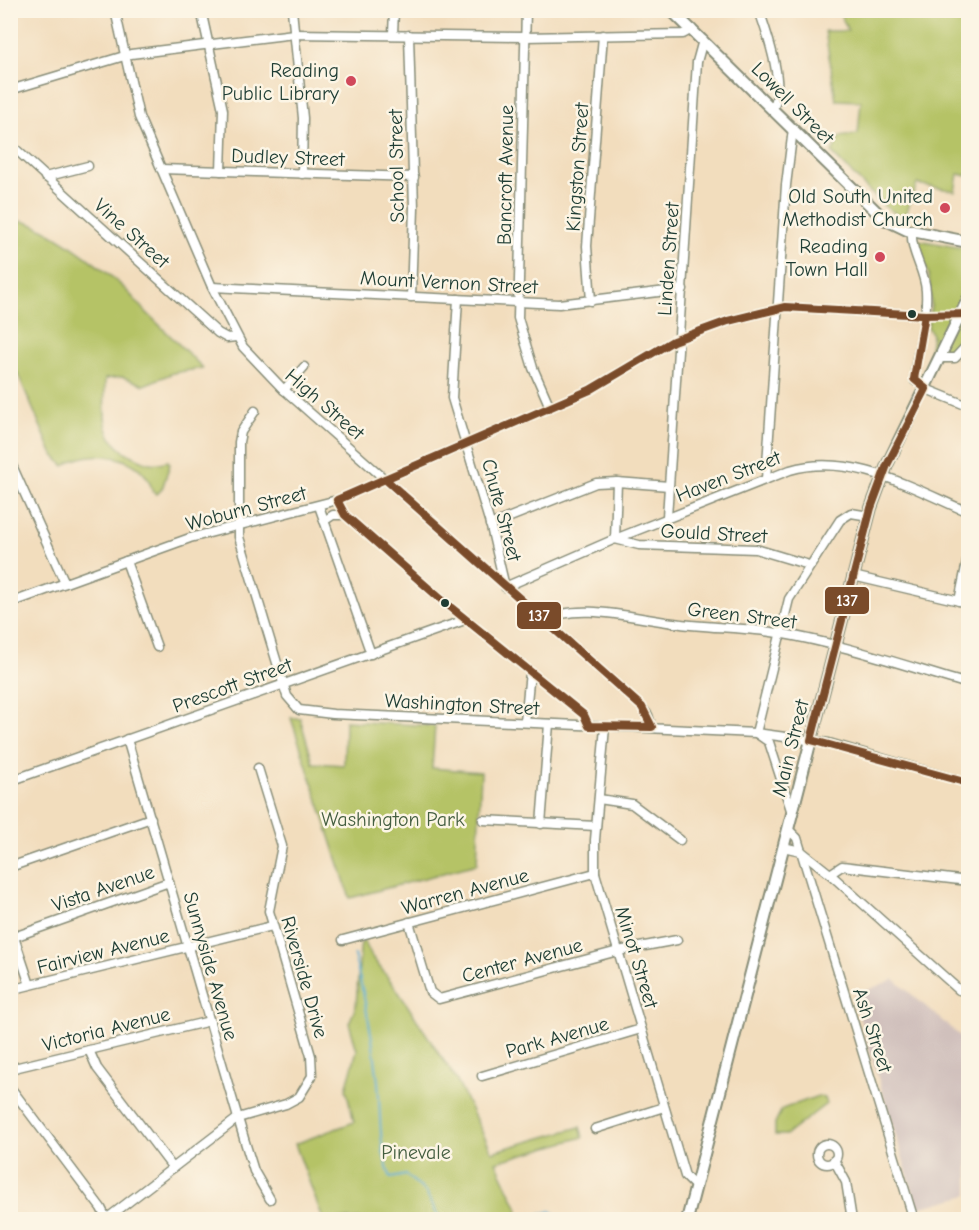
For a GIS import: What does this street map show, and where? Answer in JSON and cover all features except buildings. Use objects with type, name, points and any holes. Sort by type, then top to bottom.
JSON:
[{"type":"main road","name":"Lowell Street","points":[[671,10],[888,222],[912,231]]},
{"type":"main road","points":[[912,231],[969,242]]},
{"type":"main road","name":"Main Street","points":[[687,1220],[869,516],[883,476],[965,314],[969,299]]},
{"type":"street","name":"High Street","points":[[115,10],[136,108],[212,287],[236,337],[253,360],[644,709],[652,728]]},
{"type":"street","points":[[201,10],[223,113],[221,171]]},
{"type":"street","points":[[292,10],[303,118],[302,174]]},
{"type":"street","points":[[393,34],[394,10]]},
{"type":"street","name":"Bancroft Avenue","points":[[526,10],[518,322],[550,407]]},
{"type":"street","points":[[759,10],[770,47],[778,95],[773,108]]},
{"type":"street","points":[[10,90],[124,55],[294,34],[525,37],[683,34],[692,30]]},
{"type":"street","name":"School Street","points":[[409,34],[414,177],[411,297]]},
{"type":"street","name":"Kingston Street","points":[[591,301],[587,246],[603,35]]},
{"type":"street","name":"Linden Street","points":[[667,517],[697,62],[703,40]]},
{"type":"street","points":[[766,479],[788,157],[793,129]]},
{"type":"street","name":"Vine Street","points":[[10,144],[218,333],[227,338],[236,337]]},
{"type":"street","points":[[45,177],[88,166]]},
{"type":"street","name":"Dudley Street","points":[[161,169],[414,177]]},
{"type":"street","points":[[912,231],[911,244],[926,284],[925,315],[914,380],[926,388],[969,406]]},
{"type":"street","name":"Mount Vernon Street","points":[[212,287],[567,304],[683,289]]},
{"type":"street","name":"Chute Street","points":[[458,299],[452,392],[505,587]]},
{"type":"street","name":"Woburn Street","points":[[10,603],[190,538],[337,500],[603,384],[679,338],[720,323],[778,308],[925,315],[965,314]]},
{"type":"street","points":[[941,358],[955,358],[969,344]]},
{"type":"street","points":[[284,390],[304,367]]},
{"type":"street","name":"Washington Street","points":[[255,411],[241,432],[239,442],[237,526],[283,684],[291,704],[307,712],[756,733],[811,740],[969,783]]},
{"type":"street","points":[[10,461],[65,584]]},
{"type":"street","name":"Haven Street","points":[[505,587],[667,517],[796,468],[822,464],[883,476],[969,512]]},
{"type":"street","points":[[615,539],[617,482]]},
{"type":"street","points":[[490,525],[586,486],[617,482],[669,486]]},
{"type":"street","points":[[337,500],[345,514],[465,620],[584,716],[589,726]]},
{"type":"street","points":[[319,506],[371,654]]},
{"type":"street","points":[[792,813],[769,742],[756,733],[778,633],[789,599],[809,565],[843,517],[851,513],[869,516]]},
{"type":"street","points":[[324,521],[335,514],[345,514]]},
{"type":"street","name":"Gould Street","points":[[615,539],[639,545],[756,549],[809,565]]},
{"type":"street","points":[[958,601],[969,557]]},
{"type":"street","points":[[126,561],[157,647]]},
{"type":"street","points":[[853,576],[969,603]]},
{"type":"street","name":"Green Street","points":[[543,621],[556,614],[590,613],[698,627],[778,633],[835,646],[969,684]]},
{"type":"street","name":"Prescott Street","points":[[10,781],[465,620]]},
{"type":"street","points":[[525,723],[530,672]]},
{"type":"street","points":[[541,824],[549,724]]},
{"type":"street","name":"Minot Street","points":[[605,727],[596,826],[595,873],[685,1176],[695,1186]]},
{"type":"street","name":"Sunnyside Avenue","points":[[127,739],[254,1171],[270,1199]]},
{"type":"street","name":"Riverside Drive","points":[[238,1118],[295,1100],[305,1089],[312,1076],[311,1056],[272,926],[269,905],[281,862],[282,842],[258,768]]},
{"type":"street","points":[[598,799],[622,801],[635,806],[681,840]]},
{"type":"street","points":[[10,867],[151,818]]},
{"type":"street","points":[[483,820],[596,826]]},
{"type":"street","name":"Ash Street","points":[[788,829],[797,838],[914,1220]]},
{"type":"street","points":[[783,847],[801,851],[830,874],[959,990]]},
{"type":"street","points":[[830,874],[842,866],[969,881]]},
{"type":"street","name":"Warren Avenue","points":[[343,940],[595,873]]},
{"type":"street","name":"Vista Avenue","points":[[14,937],[169,882]]},
{"type":"street","name":"Center Avenue","points":[[409,922],[430,992],[434,998],[442,998],[618,951],[677,940]]},
{"type":"street","points":[[10,925],[30,986]]},
{"type":"street","name":"Fairview Avenue","points":[[10,990],[272,926]]},
{"type":"street","name":"Victoria Avenue","points":[[10,1069],[210,1021]]},
{"type":"street","name":"Park Avenue","points":[[482,1076],[641,1029]]},
{"type":"street","points":[[89,1050],[97,1068],[173,1168]]},
{"type":"street","points":[[10,1087],[101,1208],[106,1219],[238,1118]]},
{"type":"street","points":[[595,1129],[664,1107]]},
{"type":"street","points":[[834,1160],[846,1182],[852,1220]]},
{"type":"shaded area","points":[[894,979],[968,1043],[968,1195],[918,1208],[853,996]]},
{"type":"green space","points":[[839,11],[968,11],[968,176],[958,174],[955,191],[917,184],[904,219],[883,205],[832,153],[839,137],[858,134],[861,101],[836,100],[825,31],[848,31]]},
{"type":"green space","points":[[21,221],[50,233],[102,269],[203,368],[173,373],[144,385],[123,377],[105,379],[106,424],[114,442],[142,460],[150,463],[168,461],[170,464],[162,489],[157,494],[152,491],[148,479],[140,469],[128,462],[115,457],[87,456],[64,466],[52,453],[11,358],[11,225]]},
{"type":"green space","points":[[918,240],[968,249],[968,334],[957,346],[928,362],[932,335],[928,327],[931,304],[929,275],[916,243]]},
{"type":"green space","name":"Washington Park","points":[[291,718],[300,718],[313,763],[344,765],[345,721],[435,726],[432,768],[481,772],[477,864],[350,898]]},
{"type":"green space","name":"Pinevale","points":[[364,941],[372,957],[396,988],[456,1079],[492,1152],[580,1127],[583,1137],[496,1162],[518,1209],[516,1219],[323,1219],[295,1144],[354,1122],[346,1089],[357,1050],[349,1023],[356,1006],[360,950],[361,943]]},
{"type":"green space","points":[[818,1096],[825,1098],[826,1104],[786,1135],[775,1135],[775,1123],[782,1109]]},
{"type":"waterway","points":[[354,955],[374,1050],[382,1143],[387,1167],[391,1178],[406,1175],[426,1192],[440,1220]]},
{"type":"waterway","points":[[535,1220],[538,1215],[551,1211],[562,1220]]},
{"type":"transit line","name":"137","points":[[385,479],[590,390],[673,341],[728,321],[785,307],[925,315],[968,314]]},
{"type":"transit line","name":"137","points":[[925,315],[914,379],[926,389],[887,465],[871,508],[811,740],[968,783]]},
{"type":"transit line","name":"137","points":[[385,479],[642,707],[652,727],[589,726],[584,715],[443,601],[345,515],[337,500],[385,479]]},
{"type":"place","name":"Reading Public Library","points":[[351,81]]},
{"type":"place","name":"Old South United Methodist Church","points":[[945,208]]},
{"type":"place","name":"Reading Town Hall","points":[[880,257]]}]
